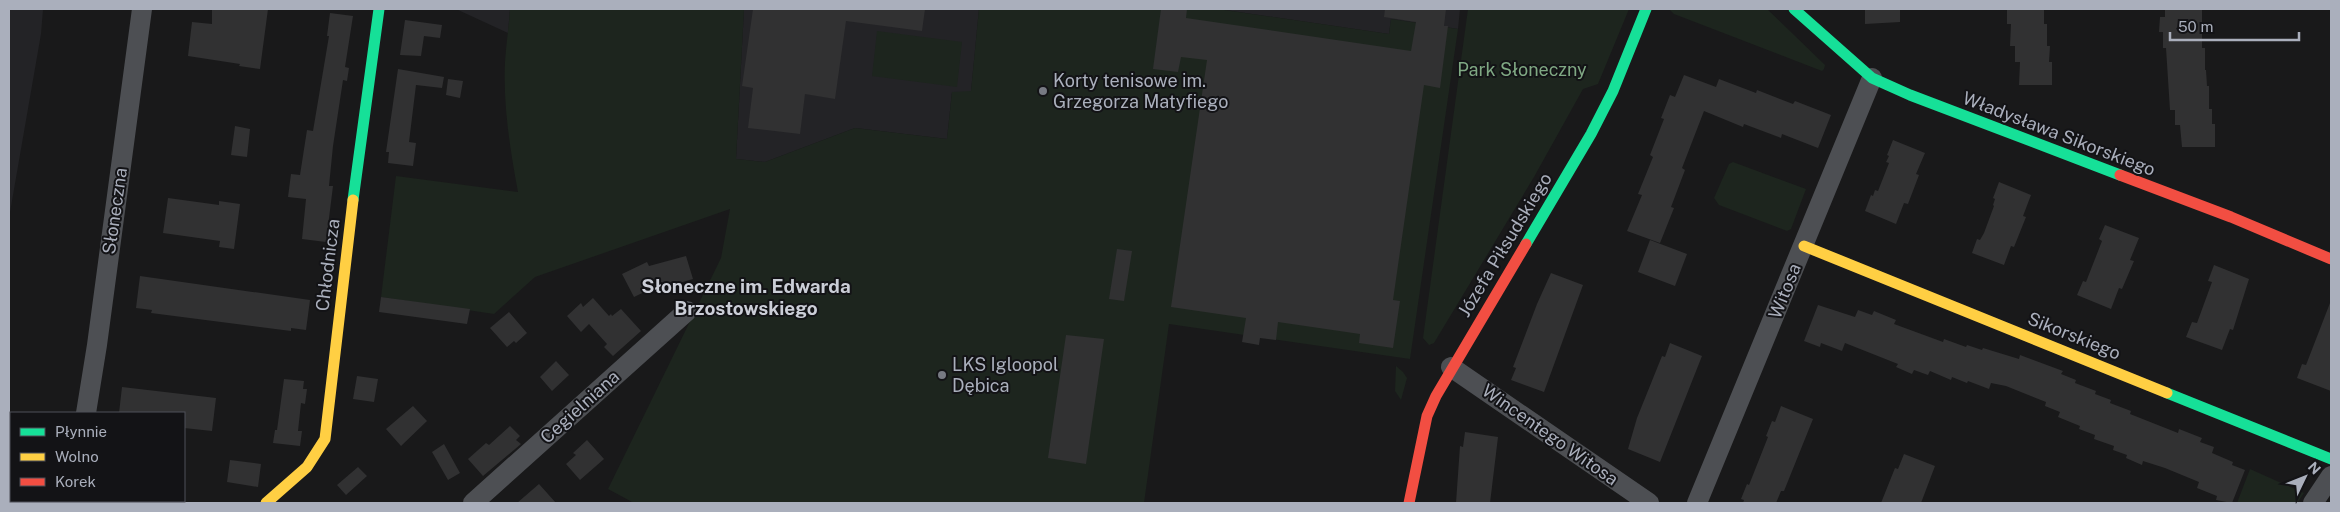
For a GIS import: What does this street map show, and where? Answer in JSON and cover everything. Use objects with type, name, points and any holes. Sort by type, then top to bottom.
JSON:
[{"type":"street","name":"Słoneczna","points":[[86,412],[100,326],[142,9]]},
{"type":"street","name":"Chłodnicza","points":[[266,503],[306,470],[316,457],[325,439],[342,284],[379,9]]},
{"type":"street","name":"Józefa Piłsudskiego","points":[[1409,503],[1427,416],[1451,368],[1591,134],[1613,91],[1646,9]]},
{"type":"street","name":"Władysława Sikorskiego","points":[[1794,9],[1872,78],[1926,102],[2231,217],[2331,259]]},
{"type":"street","name":"Witosa","points":[[1697,503],[1872,78]]},
{"type":"street","name":"Sikorskiego","points":[[1804,246],[2331,460]]},
{"type":"street","name":"Cegielniana","points":[[473,503],[687,310]]},
{"type":"street","name":"Wincentego Witosa","points":[[1451,368],[1649,503]]},
{"type":"street","points":[[2313,503],[2331,476]]},
{"type":"shaded area","points":[[9,9],[43,9],[41,34],[9,218]]},
{"type":"shaded area","points":[[456,9],[510,9],[508,33]]},
{"type":"shaded area","points":[[744,9],[979,9],[971,92],[952,92],[947,139],[855,128],[765,162],[736,159]]},
{"type":"shaded area","points":[[1218,9],[1460,9],[1458,29],[1391,19],[1389,34]]},
{"type":"green space","points":[[510,9],[744,9],[736,159],[765,162],[855,128],[947,139],[952,92],[971,91],[979,9],[1218,9],[1389,34],[1391,19],[1458,29],[1410,359],[1169,324],[1144,503],[634,503],[608,489],[721,258],[730,209],[535,277],[494,314],[381,297],[396,176],[518,192],[505,94],[505,62]]},
{"type":"green space","name":"Park Słoneczny","points":[[1468,9],[1629,9],[1598,84],[1583,89],[1534,177],[1434,343],[1429,345],[1423,338]]},
{"type":"green space","points":[[1669,9],[1767,9],[1825,65],[1824,69],[1822,71],[1674,14]]},
{"type":"green space","points":[[877,31],[962,42],[957,87],[872,76]]},
{"type":"green space","points":[[1733,162],[1806,189],[1791,229],[1787,231],[1719,205],[1714,198],[1729,164]]},
{"type":"green space","points":[[1396,366],[1407,378],[1401,400],[1395,391]]},
{"type":"green space","points":[[2250,469],[2304,493],[2297,503],[2237,503]]},
{"type":"building","points":[[212,9],[268,9],[260,69],[188,56],[192,22],[212,24]]},
{"type":"building","points":[[753,9],[925,9],[922,31],[846,21],[835,99],[805,94],[800,134],[748,128],[753,88],[742,86]]},
{"type":"building","points":[[1161,9],[1187,9],[1186,18],[1411,51],[1416,22],[1384,17],[1385,9],[1446,9],[1444,26],[1448,26],[1440,88],[1424,85],[1393,300],[1400,301],[1393,348],[1359,343],[1360,334],[1278,322],[1276,340],[1260,338],[1259,345],[1242,342],[1246,318],[1171,307],[1207,60],[1181,57],[1178,72],[1153,69]]},
{"type":"building","points":[[1865,9],[1900,9],[1900,22],[1865,24]]},
{"type":"building","points":[[2007,9],[2044,9],[2044,24],[2047,24],[2047,46],[2050,46],[2049,62],[2052,62],[2052,85],[2019,85],[2020,62],[2015,62],[2015,46],[2010,46],[2011,24],[2007,24]]},
{"type":"building","points":[[2165,9],[2202,9],[2202,48],[2205,48],[2205,70],[2207,86],[2209,86],[2209,109],[2212,109],[2212,124],[2215,124],[2215,147],[2182,147],[2180,125],[2175,125],[2175,110],[2170,110],[2166,48],[2163,48],[2163,32],[2159,32],[2160,17],[2165,17]]},
{"type":"building","points":[[330,13],[353,16],[345,67],[349,68],[347,81],[343,80],[333,146],[329,186],[333,186],[326,242],[302,239],[306,199],[288,197],[291,174],[300,175],[307,130],[313,131],[329,36],[327,36]]},
{"type":"building","points":[[405,20],[442,25],[440,38],[424,36],[421,56],[400,55]]},
{"type":"building","points":[[398,69],[444,77],[442,88],[416,85],[409,142],[416,143],[413,166],[388,163],[389,152],[386,152]]},
{"type":"building","points":[[1684,75],[1716,87],[1719,79],[1756,93],[1757,90],[1793,104],[1795,101],[1831,115],[1818,148],[1782,134],[1781,138],[1744,124],[1743,127],[1704,111],[1682,168],[1685,170],[1671,207],[1674,208],[1660,243],[1627,231],[1642,195],[1638,194],[1653,157],[1650,155],[1664,119],[1661,118],[1670,95],[1675,97]]},
{"type":"building","points":[[448,79],[463,81],[460,98],[446,95]]},
{"type":"building","points":[[235,126],[250,129],[247,157],[231,155]]},
{"type":"building","points":[[1893,140],[1925,153],[1916,174],[1919,175],[1908,204],[1904,203],[1896,224],[1865,211],[1871,195],[1873,196],[1875,190],[1878,191],[1889,163],[1886,162],[1889,156],[1887,155]]},
{"type":"building","points":[[1999,182],[2031,195],[2023,216],[2026,217],[2014,247],[2011,246],[2004,265],[1972,253],[1977,239],[1980,240],[1984,233],[1994,206],[1995,199],[1993,198]]},
{"type":"building","points":[[168,198],[219,205],[219,201],[240,204],[234,249],[219,247],[220,241],[163,233]]},
{"type":"building","points":[[2105,225],[2139,238],[2130,260],[2134,261],[2122,289],[2119,288],[2111,309],[2077,295],[2083,281],[2086,282],[2102,241],[2099,239]]},
{"type":"building","points":[[1650,240],[1687,254],[1675,286],[1638,272]]},
{"type":"building","points":[[1117,249],[1132,251],[1124,301],[1109,299]]},
{"type":"building","points":[[686,256],[693,279],[669,286],[667,281],[634,297],[622,274],[647,262],[649,266]]},
{"type":"building","points":[[2214,265],[2249,279],[2233,330],[2230,329],[2222,350],[2186,337],[2192,322],[2197,323],[2212,282],[2208,281]]},
{"type":"building","points":[[1551,273],[1583,285],[1544,392],[1511,380],[1516,368],[1513,367]]},
{"type":"building","points":[[140,276],[310,300],[306,330],[291,328],[291,331],[151,313],[152,310],[136,308]]},
{"type":"building","points":[[381,297],[470,309],[467,324],[379,312]]},
{"type":"building","points":[[593,298],[609,316],[611,314],[612,316],[621,309],[641,331],[613,356],[604,347],[607,344],[589,324],[581,332],[567,316],[581,303],[583,307]]},
{"type":"building","points":[[2330,303],[2331,391],[2297,378],[2302,364],[2306,365]]},
{"type":"building","points":[[1818,305],[1855,317],[1858,310],[1872,315],[1874,311],[1896,320],[1894,324],[1943,342],[1944,339],[1966,347],[1967,345],[1982,350],[1983,348],[2019,359],[2020,355],[2063,371],[2061,374],[2076,380],[2075,383],[2096,391],[2095,394],[2111,400],[2110,403],[2131,411],[2130,414],[2178,433],[2179,429],[2202,438],[2200,442],[2214,447],[2212,453],[2233,462],[2232,465],[2245,470],[2232,503],[2216,500],[2217,496],[2197,488],[2199,482],[2165,468],[2143,461],[2142,465],[2126,458],[2127,455],[2113,450],[2114,446],[2094,439],[2095,435],[2079,429],[2080,426],[2058,417],[2060,412],[2045,406],[2046,402],[2006,386],[1991,383],[1989,389],[1952,377],[1951,380],[1930,371],[1928,375],[1914,370],[1912,374],[1896,367],[1898,364],[1845,343],[1842,351],[1821,343],[1820,347],[1804,341]]},
{"type":"building","points":[[509,312],[527,333],[516,343],[514,341],[507,347],[490,328]]},
{"type":"building","points":[[1066,335],[1104,339],[1086,464],[1048,458]]},
{"type":"building","points":[[1670,343],[1702,356],[1660,462],[1628,449],[1637,418],[1662,356],[1665,357]]},
{"type":"building","points":[[556,361],[569,375],[552,391],[540,377]]},
{"type":"building","points":[[357,376],[378,379],[374,402],[353,399]]},
{"type":"building","points":[[284,379],[304,381],[303,389],[307,389],[305,404],[301,403],[298,431],[302,431],[300,446],[273,443],[275,430],[277,430]]},
{"type":"building","points":[[122,387],[216,398],[212,431],[185,428],[185,412],[119,412]]},
{"type":"building","points":[[413,406],[427,421],[401,446],[386,429]]},
{"type":"building","points":[[1781,406],[1813,419],[1784,491],[1781,491],[1776,503],[1743,503],[1744,500],[1741,499],[1747,484],[1749,485],[1768,437],[1766,436],[1772,421],[1775,422]]},
{"type":"building","points":[[510,426],[520,436],[516,440],[521,444],[483,476],[468,459],[486,443],[489,445]]},
{"type":"building","points":[[1465,432],[1498,437],[1490,503],[1456,503],[1460,446],[1463,447]]},
{"type":"building","points":[[587,440],[604,459],[580,480],[566,464],[576,455],[573,453]]},
{"type":"building","points":[[444,444],[460,473],[448,480],[432,452]]},
{"type":"building","points":[[1904,454],[1935,466],[1921,503],[1881,503],[1895,468],[1898,469]]},
{"type":"building","points":[[230,460],[261,464],[258,487],[227,482]]},
{"type":"building","points":[[358,467],[367,476],[346,495],[337,485]]},
{"type":"building","points":[[539,484],[556,503],[517,503]]},
{"type":"traffic: fast","points":[[353,200],[379,9]]},
{"type":"traffic: fast","points":[[1526,244],[1591,134],[1613,91],[1646,9]]},
{"type":"traffic: fast","points":[[1794,9],[1872,78],[1910,95],[2120,175]]},
{"type":"traffic: fast","points":[[2167,393],[2331,459]]},
{"type":"traffic: slow","points":[[266,503],[307,467],[325,439],[353,200]]},
{"type":"traffic: slow","points":[[1804,246],[2167,393]]},
{"type":"traffic: jam","points":[[2120,175],[2231,217],[2331,259]]},
{"type":"traffic: jam","points":[[1409,503],[1427,416],[1436,396],[1526,244]]},
{"type":"place","name":"Korty tenisowe im. Grzegorza Matyfiego","points":[[1043,91]]},
{"type":"place","name":"LKS Igloopol Dębica","points":[[942,375]]},
{"type":"district","name":"Słoneczne im. Edwarda Brzostowskiego","points":[[746,297]]}]
